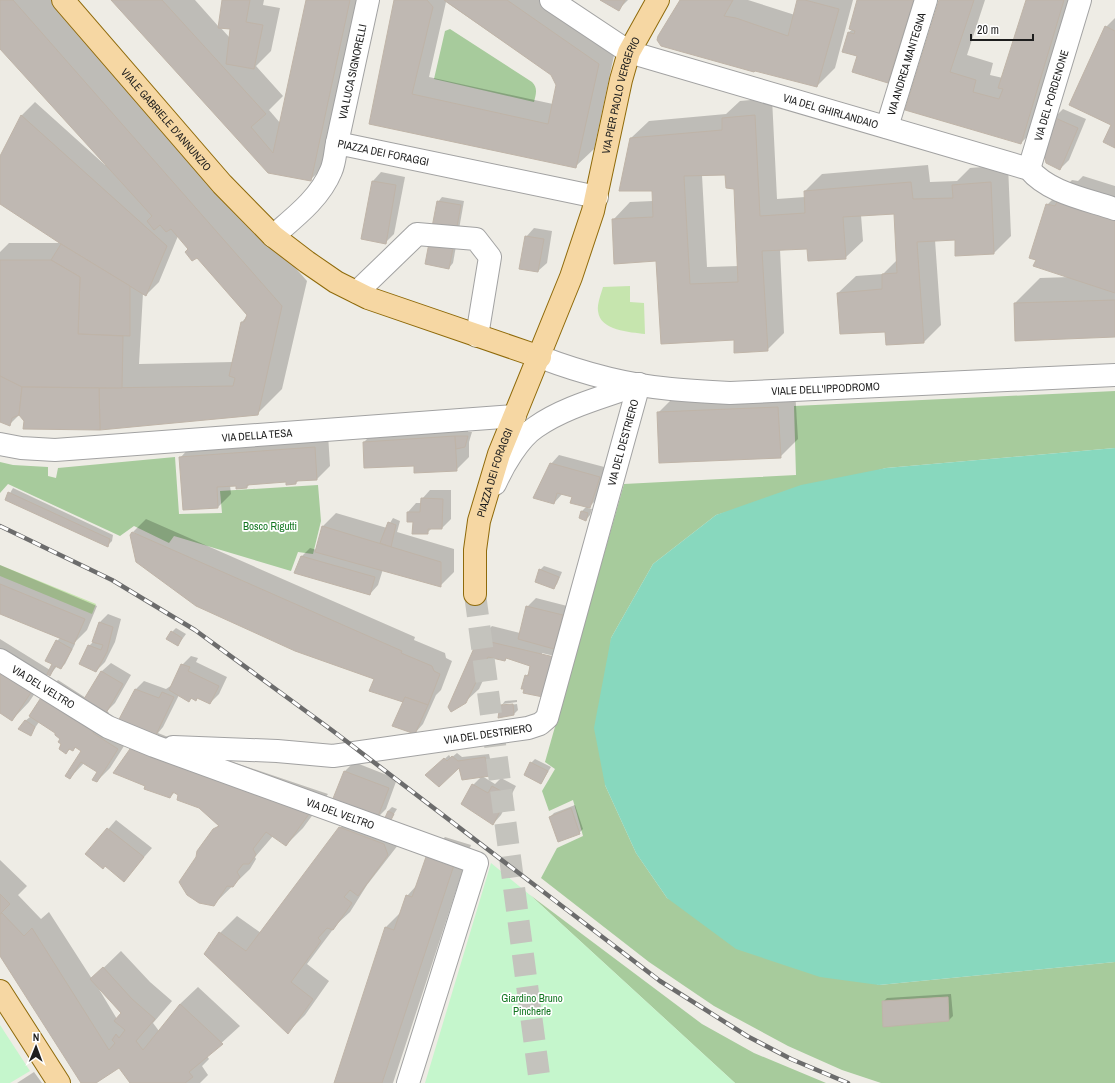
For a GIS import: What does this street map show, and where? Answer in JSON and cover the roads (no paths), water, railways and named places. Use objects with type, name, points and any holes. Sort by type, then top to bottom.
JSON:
[{"type":"main road","name":"VIALE GABRIELE D'ANNUNZIO","points":[[63,0],[222,184],[273,236]]},
{"type":"main road","name":"VIA PIER PAOLO VERGERIO","points":[[597,197],[621,80],[629,52],[658,0]]},
{"type":"main road","name":"PIAZZA DEI FORAGGI","points":[[475,594],[475,556],[479,520],[500,454],[571,277],[597,197]]},
{"type":"main road","points":[[273,236],[336,282],[368,298],[540,357]]},
{"type":"main road","points":[[0,991],[59,1083]]},
{"type":"street","name":"VIA LUCA SIGNORELLI","points":[[337,143],[368,0]]},
{"type":"street","name":"VIA DEL GHIRLANDAIO","points":[[551,0],[629,52],[1030,168]]},
{"type":"street","name":"VIA ANDREA MANTEGNA","points":[[887,127],[926,0]]},
{"type":"street","name":"VIA DEL PORDENONE","points":[[1030,168],[1080,0]]},
{"type":"street","name":"PIAZZA DEI FORAGGI","points":[[273,236],[304,209],[324,187],[332,170],[337,143],[597,197]]},
{"type":"street","points":[[1030,168],[1037,178],[1049,186],[1115,209]]},
{"type":"street","points":[[357,292],[417,234],[476,239],[490,257],[477,336]]},
{"type":"street","name":"VIALE DELL'IPPODROMO","points":[[540,357],[573,370],[639,384],[671,389],[730,393],[1115,374]]},
{"type":"street","points":[[479,520],[499,474],[516,448],[535,427],[559,414],[639,384]]},
{"type":"street","name":"VIA DEL DESTRIERO","points":[[154,746],[277,751],[333,756],[528,728],[540,724],[546,718],[639,384]]},
{"type":"street","name":"VIA DELLA TESA","points":[[0,444],[21,448],[54,450],[515,416]]},
{"type":"street","name":"VIA DEL VELTRO","points":[[0,660],[108,727],[154,746],[419,844],[477,863],[408,1083]]},
{"type":"tunnel","points":[[475,594],[540,1083]]},
{"type":"railway","points":[[0,526],[112,580],[195,630],[333,731],[660,981],[747,1036],[791,1059],[848,1083]]},
{"type":"park label","name":"Bosco Rigutti","points":[[270,526]]},
{"type":"park label","name":"Giardino Bruno Pincherle","points":[[532,1004]]}]
